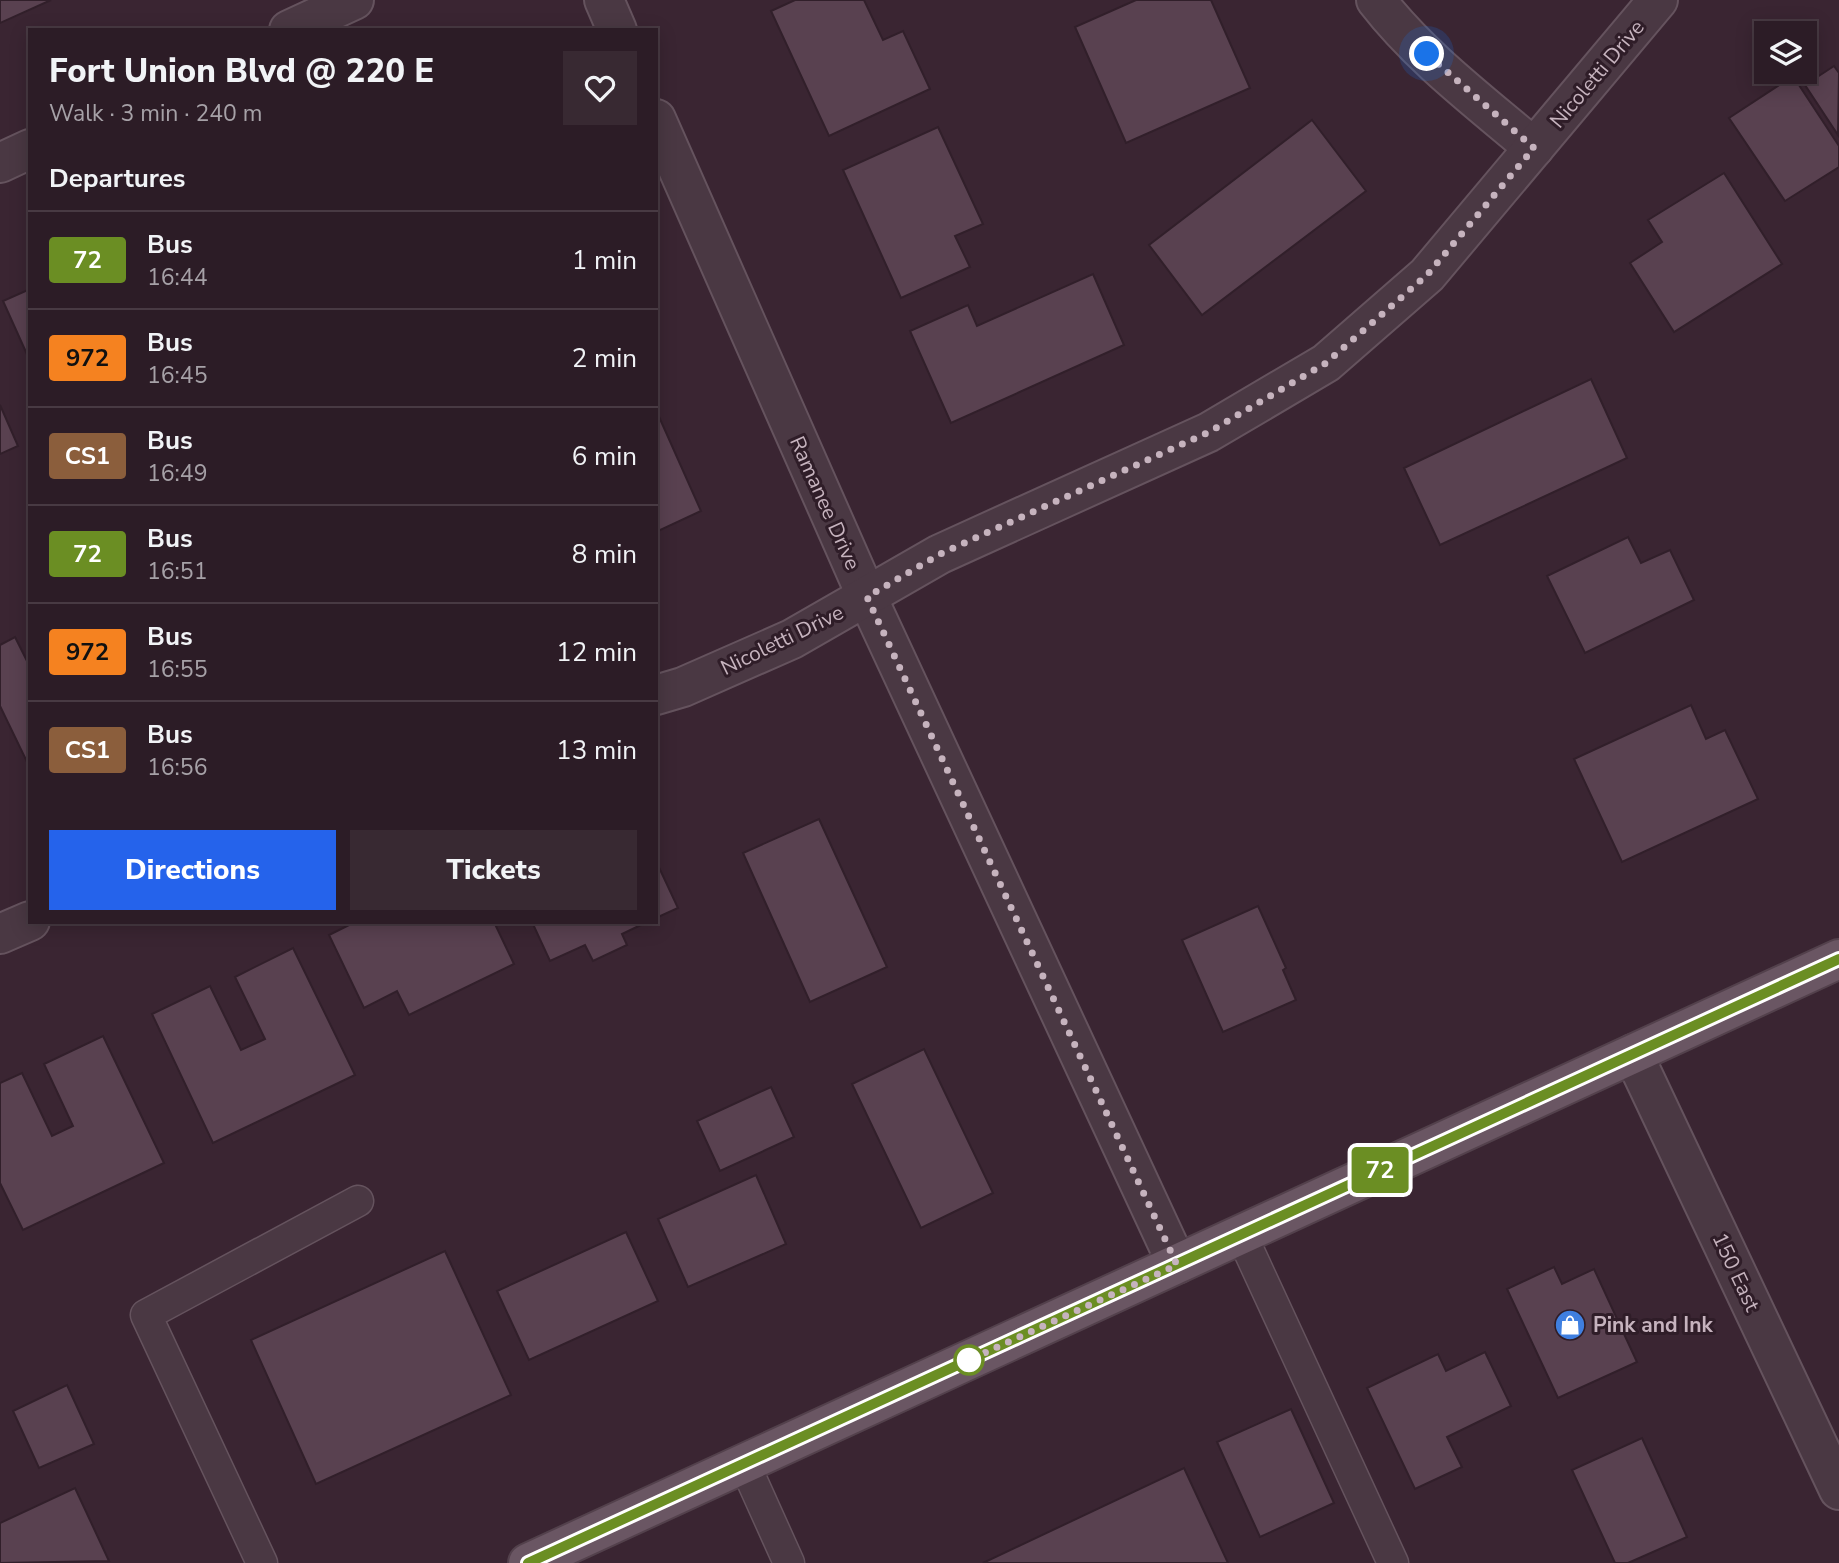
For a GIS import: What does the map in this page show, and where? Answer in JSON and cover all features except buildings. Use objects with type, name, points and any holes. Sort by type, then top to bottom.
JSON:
[{"type":"main road","points":[[528,1563],[1839,959]]},
{"type":"street","points":[[293,28],[354,0]]},
{"type":"street","points":[[604,0],[616,28]]},
{"type":"street","points":[[1376,0],[1391,19],[1463,89],[1534,148]]},
{"type":"street","name":"Nicoletti Drive","points":[[658,694],[683,687],[792,639],[940,554],[1209,432],[1326,363],[1427,275],[1658,0]]},
{"type":"street","name":"Ramanee Drive","points":[[658,125],[867,597],[1177,1265]]},
{"type":"street","points":[[0,163],[28,150]]},
{"type":"street","points":[[0,934],[28,922]]},
{"type":"street","name":"150 East","points":[[1633,1054],[1839,1490]]},
{"type":"lane","points":[[262,1563],[146,1315],[358,1200]]},
{"type":"lane","points":[[1241,1234],[1393,1563]]},
{"type":"lane","points":[[744,1463],[789,1563]]},
{"type":"bus line","name":"72","points":[[528,1563],[1839,959]]},
{"type":"place","name":"Pink and Ink","points":[[1570,1325]]},
{"type":"route","points":[[969,1360],[960,1364],[1177,1265],[867,597],[940,554],[1209,432],[1326,363],[1427,275],[1534,148],[1463,89],[1427,54]]}]
